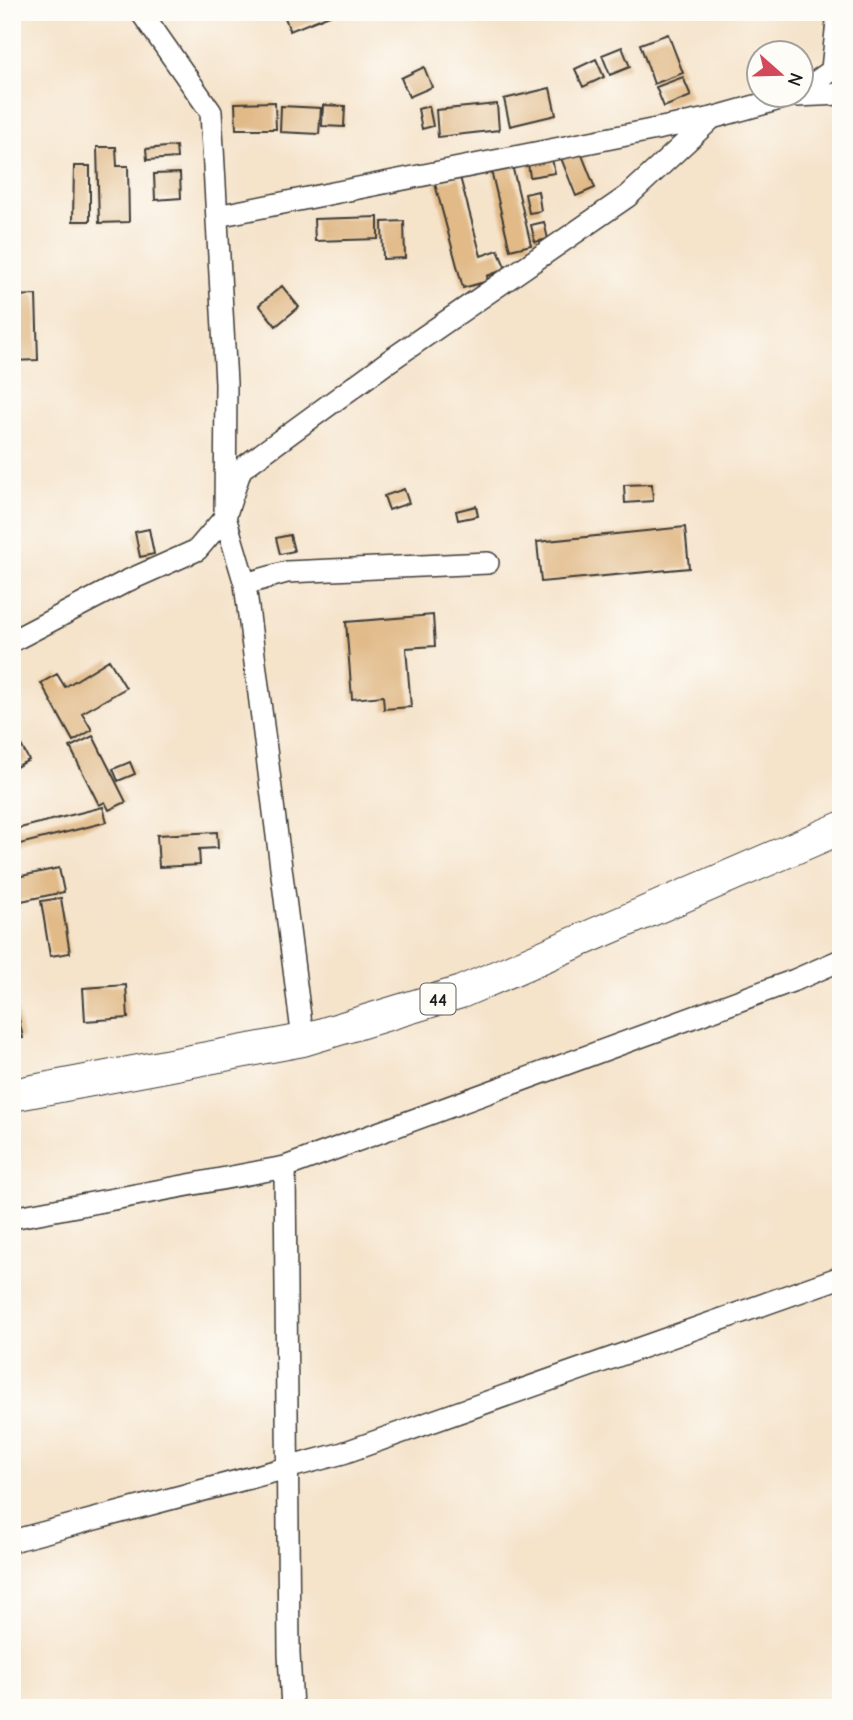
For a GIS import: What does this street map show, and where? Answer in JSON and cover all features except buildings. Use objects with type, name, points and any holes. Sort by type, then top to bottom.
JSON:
[{"type":"main road","name":"44","points":[[12,1095],[303,1040],[461,992],[841,828]]},
{"type":"street","points":[[141,12],[211,112],[226,383],[225,517],[245,584],[303,1040]]},
{"type":"street","points":[[814,82],[836,66],[838,12]]},
{"type":"street","points":[[814,94],[841,94]]},
{"type":"street","points":[[217,216],[712,118],[748,108]]},
{"type":"street","points":[[12,641],[127,581],[197,550],[225,517],[242,469],[389,361],[628,196],[712,118]]},
{"type":"street","points":[[245,584],[287,572],[488,563]]},
{"type":"street","points":[[12,1218],[285,1167],[795,980],[841,960]]},
{"type":"street","points":[[285,1167],[289,1654],[292,1708]]},
{"type":"street","points":[[12,1541],[343,1453],[841,1277]]}]
